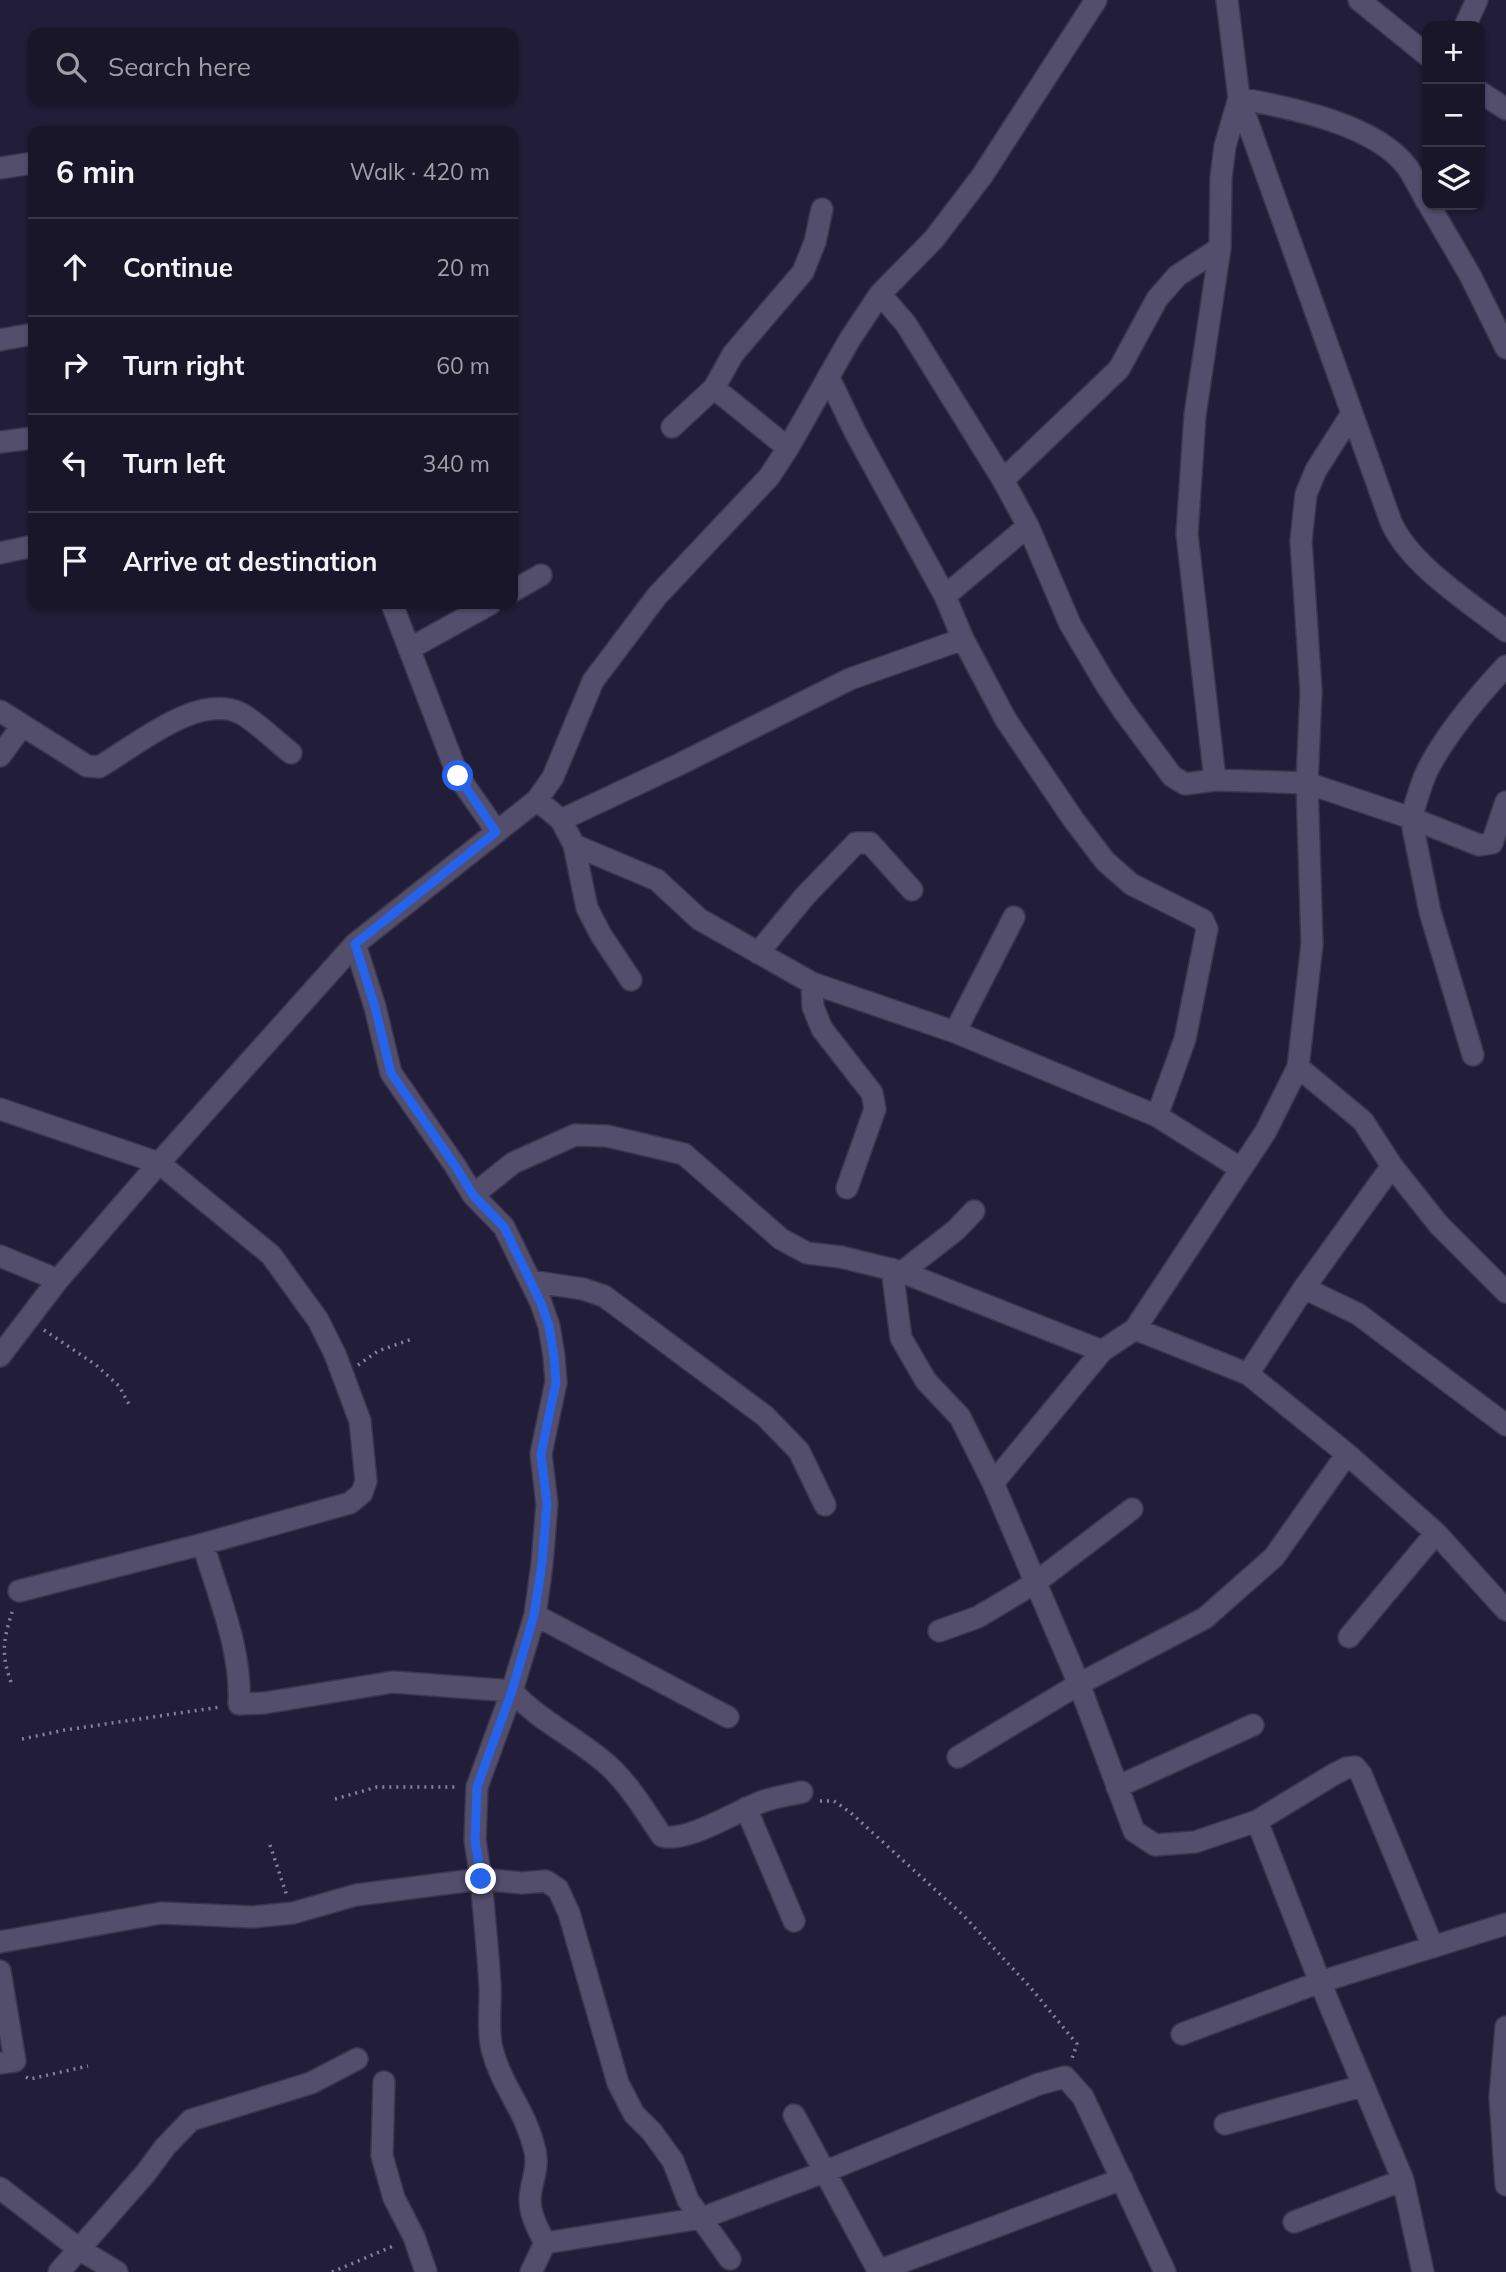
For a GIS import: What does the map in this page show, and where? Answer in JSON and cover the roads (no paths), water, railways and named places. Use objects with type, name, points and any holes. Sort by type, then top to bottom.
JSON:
[{"type":"street","points":[[0,1356],[58,1280],[355,944],[537,800],[553,777],[593,681],[657,597],[769,477],[829,378],[849,339],[880,294],[934,239],[982,176],[1096,0]]},
{"type":"street","points":[[1227,0],[1240,98],[1351,415],[1398,539],[1414,557],[1506,631]]},
{"type":"street","points":[[1359,0],[1422,51]]},
{"type":"street","points":[[1467,21],[1477,0]]},
{"type":"street","points":[[1485,95],[1506,109]]},
{"type":"street","points":[[1240,98],[1299,110],[1338,123],[1369,138],[1391,151],[1408,168],[1422,192]]},
{"type":"street","points":[[1215,780],[1187,534],[1195,415],[1220,248],[1221,178],[1225,146],[1240,98]]},
{"type":"street","points":[[0,168],[28,164]]},
{"type":"street","points":[[672,427],[714,388],[733,354],[803,271],[815,242],[822,209]]},
{"type":"street","points":[[1432,210],[1506,348]]},
{"type":"street","points":[[1003,480],[1119,369],[1157,299],[1177,276],[1220,248]]},
{"type":"street","points":[[880,294],[906,324],[1003,480],[1028,526],[1070,624],[1123,710],[1172,776],[1185,784],[1215,780],[1307,783],[1411,818],[1479,845],[1492,843],[1506,802]]},
{"type":"street","points":[[0,340],[28,335]]},
{"type":"street","points":[[829,378],[855,432],[945,596],[963,639],[1006,720],[1073,819],[1105,861],[1131,884],[1203,920],[1207,929],[1185,1039],[1157,1116]]},
{"type":"street","points":[[714,388],[788,448]]},
{"type":"street","points":[[993,1483],[1102,1351],[1135,1329],[1266,1131],[1298,1067],[1312,944],[1307,783],[1311,691],[1301,541],[1306,494],[1316,470],[1351,415]]},
{"type":"street","points":[[0,442],[28,439]]},
{"type":"street","points":[[945,596],[1028,526]]},
{"type":"street","points":[[0,553],[28,547]]},
{"type":"street","points":[[518,588],[541,575]]},
{"type":"street","points":[[394,609],[458,776],[496,832]]},
{"type":"street","points":[[409,649],[481,609]]},
{"type":"street","points":[[561,820],[850,679],[963,639]]},
{"type":"street","points":[[1472,1055],[1430,912],[1411,818],[1426,773],[1439,750],[1484,689],[1506,666]]},
{"type":"street","points":[[0,711],[87,766],[99,767],[174,719],[207,708],[240,713],[291,753]]},
{"type":"street","points":[[0,756],[22,726]]},
{"type":"street","points":[[537,800],[561,820],[574,845],[587,908],[601,935],[631,980]]},
{"type":"street","points":[[758,953],[805,896],[856,843],[870,843],[912,890]]},
{"type":"street","points":[[574,845],[657,880],[699,919],[812,983],[955,1032],[1157,1116],[1240,1168]]},
{"type":"street","points":[[955,1032],[1014,917]]},
{"type":"street","points":[[355,944],[375,1007],[391,1073],[473,1195],[504,1227],[541,1303],[549,1326],[556,1382],[541,1454],[547,1504],[542,1564],[534,1615],[512,1691],[477,1787],[475,1840],[490,1985],[491,2045],[500,2076],[519,2104],[530,2130],[536,2157],[536,2176],[530,2197],[533,2219],[545,2243]]},
{"type":"street","points":[[812,983],[813,1007],[822,1029],[872,1093],[875,1109],[847,1188]]},
{"type":"street","points":[[1298,1067],[1363,1121],[1392,1166],[1439,1225],[1506,1292]]},
{"type":"street","points":[[0,1109],[159,1163],[271,1255],[318,1320],[335,1353],[360,1421],[366,1481],[362,1493],[350,1503],[19,1591]]},
{"type":"street","points":[[473,1195],[513,1163],[575,1135],[607,1136],[684,1154],[781,1239],[807,1253],[841,1257],[897,1271],[1102,1351]]},
{"type":"street","points":[[1248,1374],[1304,1288],[1392,1166]]},
{"type":"street","points":[[897,1271],[956,1230],[974,1210]]},
{"type":"street","points":[[0,1256],[58,1280]]},
{"type":"street","points":[[897,1271],[901,1338],[926,1381],[960,1417],[993,1483],[1079,1684],[1134,1831],[1155,1844],[1195,1842],[1257,1821],[1331,1776],[1346,1768],[1355,1767],[1362,1774],[1433,1947]]},
{"type":"street","points":[[530,1281],[583,1289],[604,1296],[765,1416],[799,1451],[825,1505]]},
{"type":"street","points":[[1304,1288],[1358,1314],[1506,1425]]},
{"type":"street","points":[[1135,1329],[1248,1374],[1347,1454],[1436,1533],[1506,1610]]},
{"type":"street","points":[[958,1757],[1079,1684],[1205,1618],[1275,1557],[1347,1454]]},
{"type":"street","points":[[939,1631],[978,1617],[1035,1583],[1132,1509]]},
{"type":"street","points":[[1349,1637],[1436,1533]]},
{"type":"street","points":[[203,1544],[230,1633],[239,1704],[264,1703],[393,1682],[512,1691],[524,1705],[604,1762],[626,1785],[662,1836],[670,1839],[692,1833],[766,1800],[802,1792]]},
{"type":"street","points":[[534,1615],[728,1717]]},
{"type":"street","points":[[1117,1787],[1254,1725]]},
{"type":"street","points":[[746,1808],[794,1920]]},
{"type":"street","points":[[1257,1821],[1362,2086],[1403,2180],[1423,2272]]},
{"type":"street","points":[[0,1942],[161,1913],[253,1917],[293,1913],[356,1895],[481,1879],[522,1883],[546,1881],[558,1889],[569,1913],[618,2083],[634,2114],[652,2132],[673,2161],[688,2200],[730,2259]]},
{"type":"street","points":[[1182,2034],[1320,1982],[1506,1924]]},
{"type":"street","points":[[0,1971],[8,2062]]},
{"type":"street","points":[[1506,2027],[1500,2097],[1506,2185]]},
{"type":"street","points":[[59,2272],[191,2120],[311,2083],[356,2059]]},
{"type":"street","points":[[545,2243],[702,2218],[824,2172],[1039,2084],[1065,2077],[1083,2096],[1165,2272]]},
{"type":"street","points":[[384,2082],[382,2156],[394,2198],[414,2237],[426,2272]]},
{"type":"street","points":[[1225,2124],[1362,2086]]},
{"type":"street","points":[[794,2115],[879,2272],[1122,2179]]},
{"type":"street","points":[[1294,2222],[1403,2180]]},
{"type":"street","points":[[0,2188],[79,2249],[117,2272]]},
{"type":"street","points":[[531,2272],[545,2243]]}]
